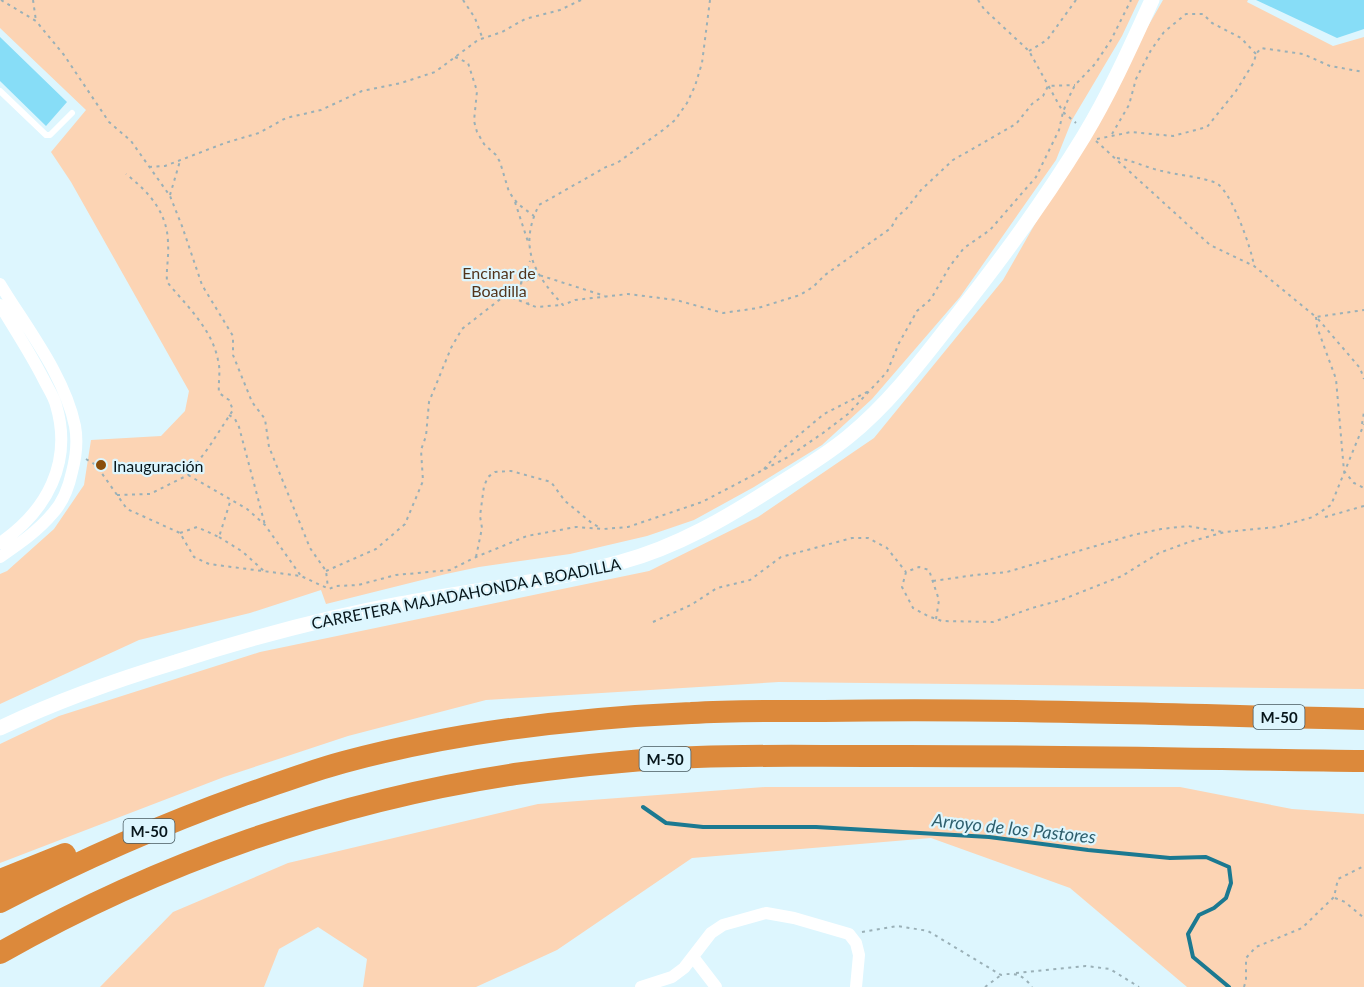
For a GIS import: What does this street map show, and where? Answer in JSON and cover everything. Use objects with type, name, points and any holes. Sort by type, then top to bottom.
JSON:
[{"type":"highway","name":"M-50","points":[[0,902],[129,839],[304,774],[346,761],[458,737],[601,718],[694,712],[952,709],[1364,719]]},
{"type":"highway","name":"M-50","points":[[0,952],[94,904],[163,873],[284,828],[400,797],[513,775],[601,764],[695,757],[947,755],[1364,761]]},
{"type":"highway","points":[[0,880],[129,827],[242,785],[304,774]]},
{"type":"street","name":"CARRETERA MAJADAHONDA A BOADILLA","points":[[0,728],[116,681],[245,640],[399,604],[556,577],[622,562],[656,551],[699,532],[746,506],[849,437],[892,395],[948,327],[1026,225],[1086,133],[1126,57],[1152,0]]},
{"type":"street","points":[[0,284],[50,364],[67,399],[75,427],[77,452],[69,487],[54,512],[25,540],[0,557]]},
{"type":"street","points":[[0,305],[56,403],[62,429],[62,453],[54,482],[41,503],[18,531],[0,543]]},
{"type":"street","points":[[641,987],[672,977],[684,968],[711,933],[723,925],[766,913],[794,918],[849,934],[856,943],[860,955],[856,987]]},
{"type":"street","points":[[693,957],[716,987]]},
{"type":"lane","points":[[0,91],[46,135],[50,135],[72,113]]},
{"type":"path","points":[[1,0],[36,21],[64,55],[109,122],[132,141],[170,196],[202,285],[233,336],[233,355],[252,402],[265,419],[269,447],[310,548],[326,571],[328,589]]},
{"type":"path","points":[[33,0],[36,21]]},
{"type":"path","points":[[463,0],[475,18],[483,38]]},
{"type":"path","points":[[149,167],[165,166],[225,143],[259,133],[286,118],[321,110],[362,91],[401,83],[435,72],[483,38],[502,32],[525,19],[560,10],[581,0]]},
{"type":"path","points":[[530,248],[534,216],[539,205],[606,167],[618,163],[675,120],[695,86],[702,63],[710,0]]},
{"type":"path","points":[[978,0],[984,9],[1029,51],[1063,112],[1086,133]]},
{"type":"path","points":[[1029,51],[1047,40],[1076,0]]},
{"type":"path","points":[[77,452],[96,465],[127,509],[180,533],[194,557],[209,564],[302,576],[328,589],[336,586],[358,585],[396,574],[450,570],[476,556],[527,536],[576,527],[603,530],[628,527],[702,502],[788,457],[823,433],[848,414],[887,372],[899,343],[917,311],[931,299],[950,266],[964,248],[990,230],[1036,177],[1055,140],[1063,112],[1076,85],[1095,64],[1111,40],[1131,0]]},
{"type":"path","points":[[26,15],[33,12]]},
{"type":"path","points":[[1112,135],[1129,105],[1136,79],[1151,50],[1164,32],[1186,14],[1203,14],[1212,23],[1241,38],[1256,54]]},
{"type":"path","points":[[1364,72],[1329,66],[1303,54],[1261,48],[1236,91],[1207,127],[1173,136],[1131,132],[1095,140],[1210,245],[1254,266],[1316,316],[1360,368],[1364,379]]},
{"type":"path","points":[[455,57],[468,63],[477,91],[474,121],[477,132],[500,162],[509,192],[534,216]]},
{"type":"path","points":[[1048,86],[1076,85]]},
{"type":"path","points":[[504,295],[536,307],[628,294],[660,297],[723,313],[758,308],[800,296],[825,275],[891,228],[897,217],[921,190],[953,160],[1016,124],[1032,104],[1043,96],[1048,86]]},
{"type":"path","points":[[1117,158],[1217,184],[1225,191],[1238,218],[1252,253],[1254,266]]},
{"type":"path","points":[[170,196],[180,161]]},
{"type":"path","points":[[117,495],[150,494],[188,475],[233,410],[229,400],[219,393],[218,358],[211,340],[201,321],[167,282],[169,241],[160,209],[149,194],[126,174]]},
{"type":"path","points":[[515,200],[530,248],[531,259],[539,275],[563,305]]},
{"type":"path","points":[[530,305],[521,291],[521,283],[531,259]]},
{"type":"path","points":[[326,571],[376,549],[405,524],[423,481],[421,450],[426,436],[429,402],[451,348],[462,329],[521,283],[539,275],[607,297]]},
{"type":"path","points":[[1316,316],[1364,310]]},
{"type":"path","points":[[1316,316],[1317,327],[1336,380],[1344,471],[1354,483],[1364,488]]},
{"type":"path","points":[[761,472],[781,450],[824,414],[871,390]]},
{"type":"path","points":[[906,572],[902,587],[914,608],[942,621],[993,622],[1061,600],[1122,576],[1159,553],[1189,542],[1225,532],[1277,527],[1313,517],[1331,506],[1363,425],[1364,412]]},
{"type":"path","points":[[229,416],[235,419],[240,428],[265,525]]},
{"type":"path","points":[[476,556],[482,528],[480,516],[484,486],[488,477],[495,472],[511,471],[551,482],[565,501],[603,530]]},
{"type":"path","points":[[188,475],[247,509],[265,525],[302,576]]},
{"type":"path","points":[[219,537],[231,499]]},
{"type":"path","points":[[1325,517],[1364,506]]},
{"type":"path","points":[[933,581],[1006,573],[1104,543],[1161,529],[1188,526],[1225,532]]},
{"type":"path","points":[[180,533],[197,527],[219,537],[243,552],[266,573]]},
{"type":"path","points":[[653,622],[691,605],[717,588],[750,580],[781,557],[852,538],[868,538],[888,548],[906,572]]},
{"type":"path","points":[[906,572],[919,567],[929,570],[939,600],[936,619]]},
{"type":"path","points":[[1244,987],[1246,958],[1256,947],[1302,928],[1334,897],[1338,879],[1364,866]]},
{"type":"path","points":[[1334,897],[1345,902],[1364,918]]},
{"type":"path","points":[[849,934],[898,926],[928,931],[1001,975]]},
{"type":"path","points":[[985,987],[1001,975],[1094,967],[1110,969],[1139,987]]},
{"type":"path","points":[[1013,973],[1025,978],[1032,987]]},
{"type":"green space","name":"Encinar de Boadilla","points":[[0,0],[1139,0],[1122,36],[1072,120],[1056,160],[960,297],[872,399],[822,445],[754,487],[694,520],[647,536],[570,554],[479,567],[326,604],[321,590],[250,613],[139,640],[0,704],[0,574],[7,571],[54,529],[84,485],[91,440],[161,436],[185,411],[189,391],[71,182],[51,152],[86,110],[0,28]]},
{"type":"green space","points":[[1163,0],[1248,0],[1247,2],[1333,46],[1364,37],[1364,689],[779,682],[486,700],[348,736],[224,777],[0,863],[0,744],[59,716],[260,652],[649,571],[758,517],[874,438],[1003,280]]},
{"type":"green space","points":[[765,787],[1180,787],[1292,809],[1364,814],[1364,987],[1187,987],[1070,888],[931,838],[692,858],[557,950],[476,987],[363,987],[367,959],[318,927],[279,949],[264,987],[100,987],[173,912],[288,863],[538,804]]},
{"type":"building","points":[[1256,0],[1364,0],[1364,29],[1337,38]]},
{"type":"building","points":[[0,37],[67,102],[46,126],[0,81]]},
{"type":"waterway","name":"Arroyo de los Pastores","points":[[643,807],[666,823],[703,827],[816,827],[989,837],[1170,858],[1206,857],[1229,867],[1231,883],[1226,898],[1214,908],[1199,915],[1188,934],[1193,957],[1229,987]]},
{"type":"place","name":"Inauguración","points":[[101,465]]}]
